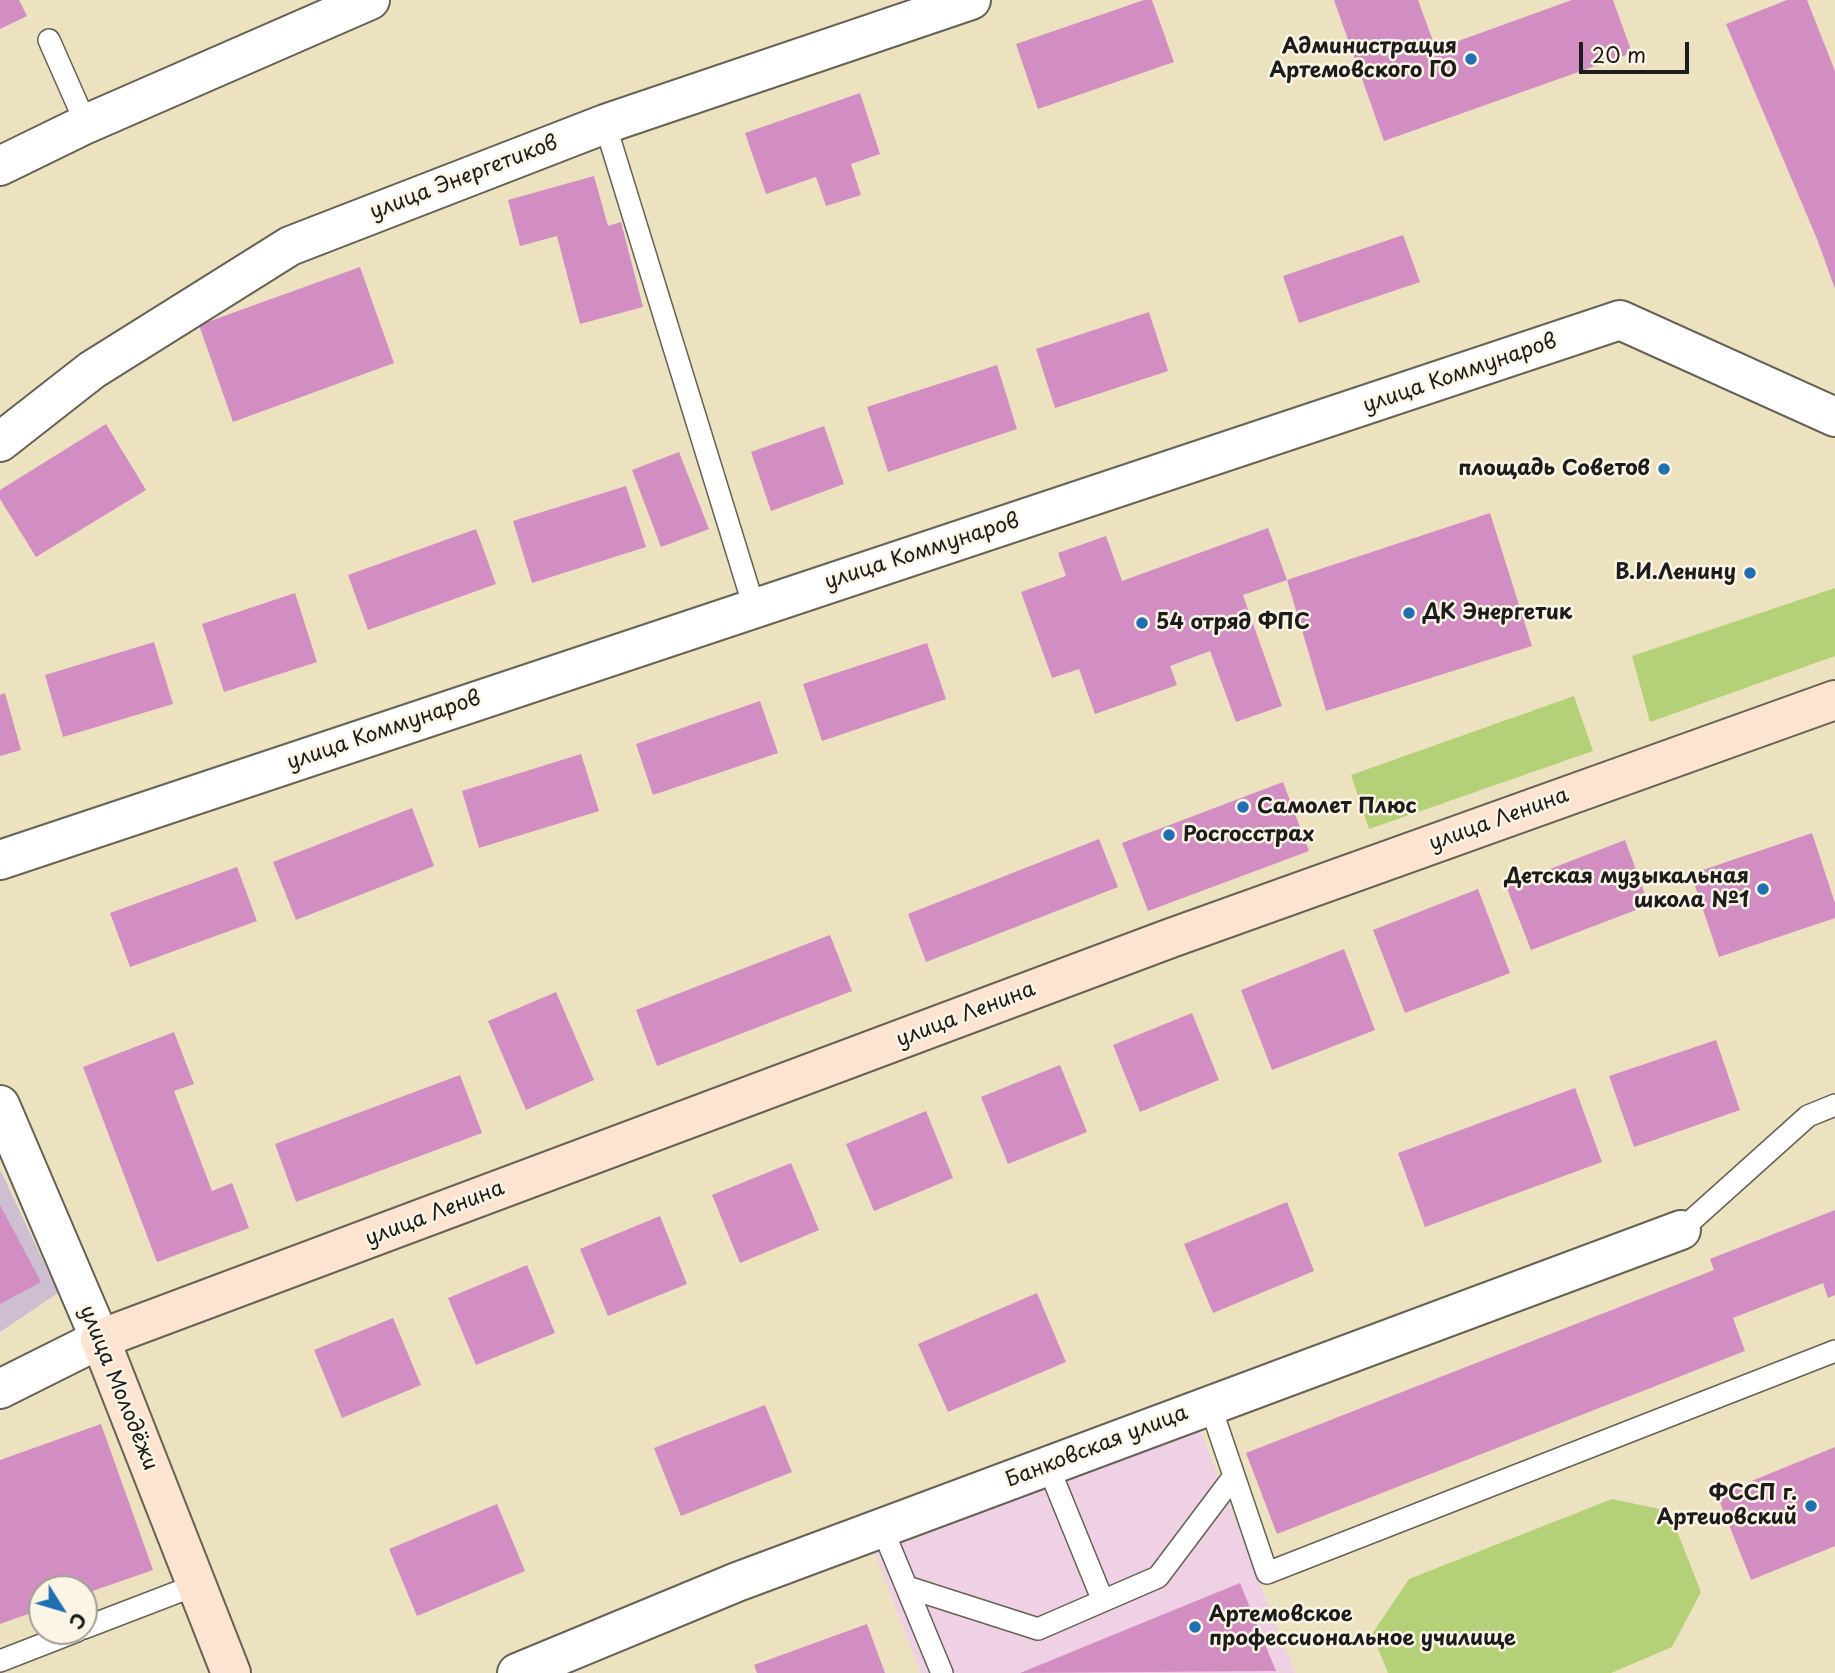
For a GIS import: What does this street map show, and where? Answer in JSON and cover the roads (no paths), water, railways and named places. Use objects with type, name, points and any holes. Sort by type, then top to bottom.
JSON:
[{"type":"street","points":[[0,166],[86,124],[370,0]]},
{"type":"street","name":"улица Энергетиков","points":[[0,442],[92,370],[290,246],[605,124],[971,0]]},
{"type":"street","name":"улица Коммунаров","points":[[0,860],[1620,320],[1835,417]]},
{"type":"street","name":"улица Ленина","points":[[100,1339],[1171,938],[1835,700]]},
{"type":"street","name":"улица Молодёжи","points":[[0,1105],[100,1339],[230,1673]]},
{"type":"street","name":"Банковская улица","points":[[517,1673],[737,1582],[1681,1230]]},
{"type":"street","points":[[0,1389],[100,1339]]},
{"type":"lane","points":[[49,40],[86,124]]},
{"type":"lane","points":[[605,124],[754,607]]},
{"type":"lane","points":[[1681,1230],[1808,1116],[1835,1105]]},
{"type":"lane","points":[[1210,1405],[1267,1573],[1835,1351]]},
{"type":"lane","points":[[1048,1465],[1103,1601]]},
{"type":"lane","points":[[907,1587],[1038,1629],[1158,1577],[1234,1476]]},
{"type":"lane","points":[[882,1528],[942,1673]]},
{"type":"lane","points":[[98,1623],[196,1585]]},
{"type":"lane","points":[[0,1661],[41,1645]]},
{"type":"place","name":"Администрация Артемовского ГО","points":[[1471,59]]},
{"type":"place","name":"площадь Советов","points":[[1664,469]]},
{"type":"place","name":"В.И.Ленину","points":[[1750,573]]},
{"type":"place","name":"ДК Энергетик","points":[[1409,613]]},
{"type":"place","name":"54 отряд ФПС","points":[[1142,623]]},
{"type":"place","name":"Самолет Плюс","points":[[1243,807]]},
{"type":"place","name":"Росгосстрах","points":[[1169,835]]},
{"type":"place","name":"Детская музыкальная школа №1","points":[[1763,889]]},
{"type":"place","name":"ФССП г. Артеиовский","points":[[1811,1506]]},
{"type":"place","name":"Артемовское профессиональное училище","points":[[1195,1627]]}]
